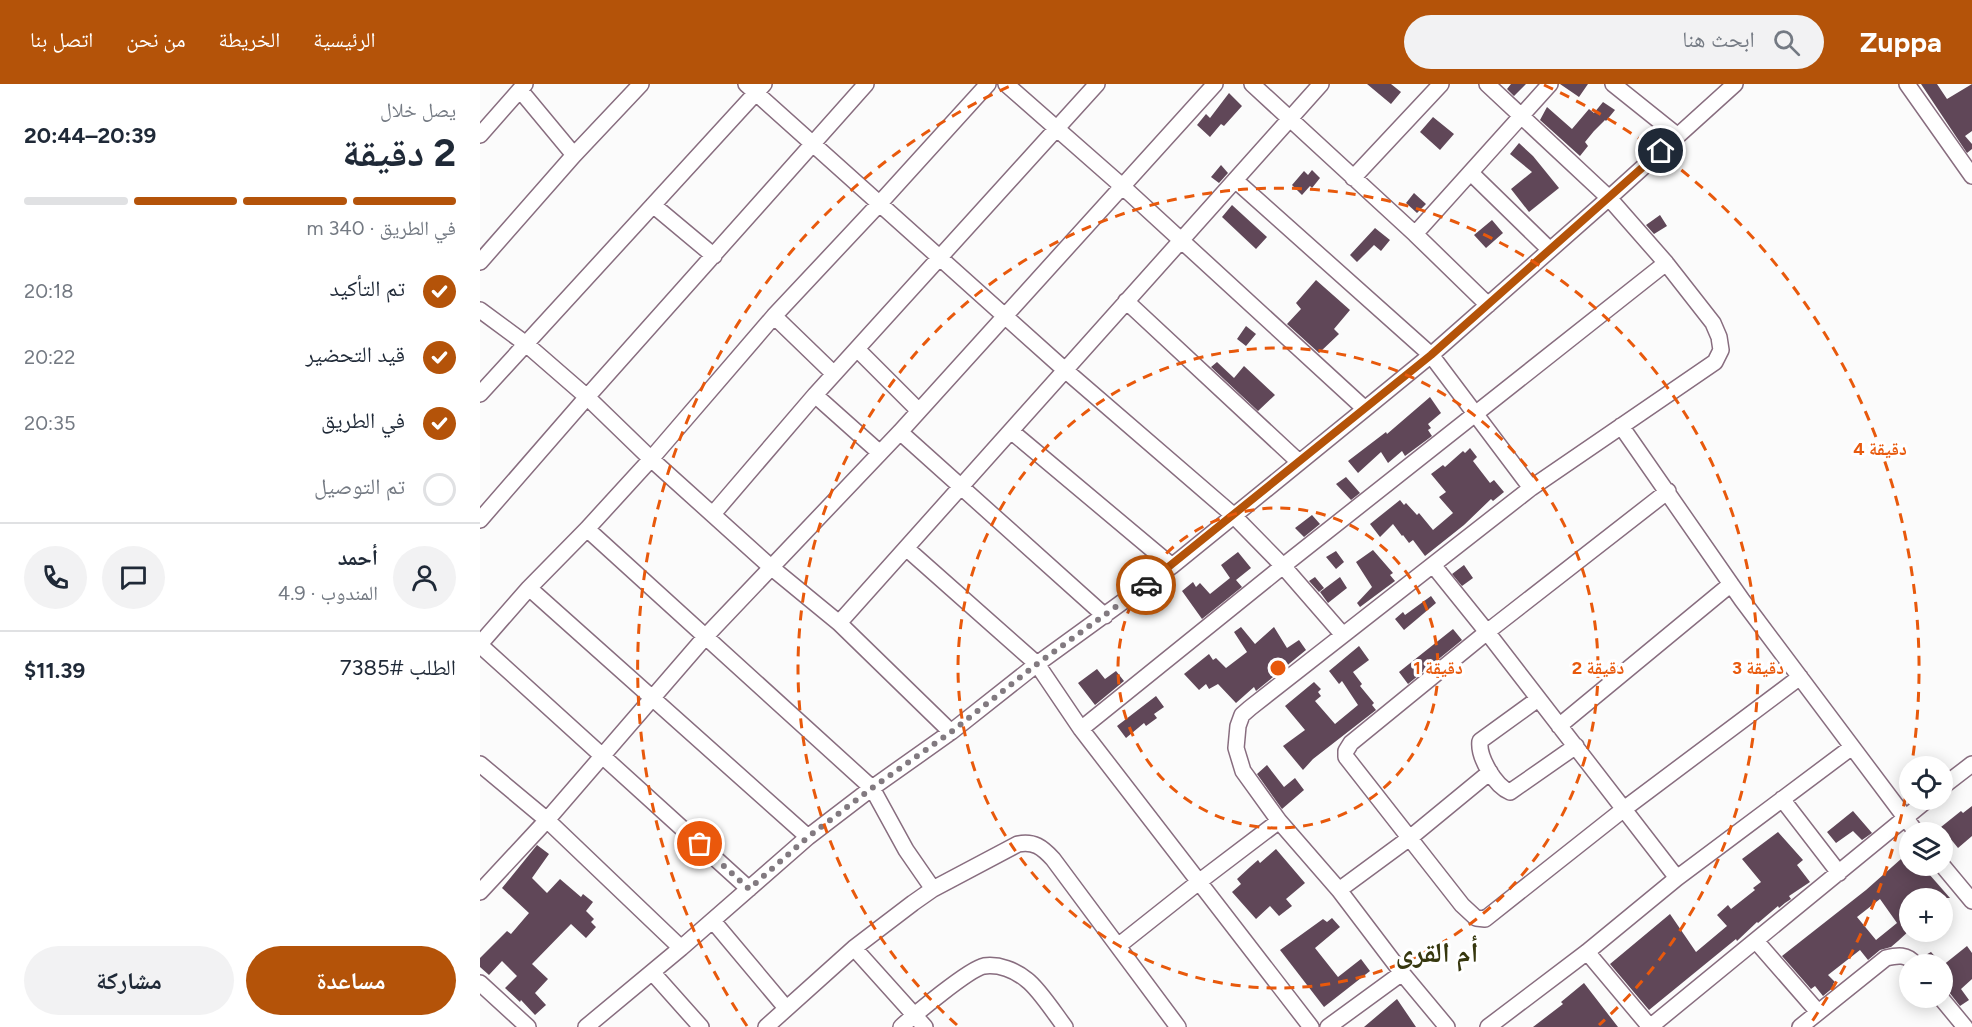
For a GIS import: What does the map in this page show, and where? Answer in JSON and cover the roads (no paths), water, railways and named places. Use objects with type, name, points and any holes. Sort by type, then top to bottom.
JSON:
[{"type":"street","points":[[480,262],[574,155],[641,84]]},
{"type":"street","points":[[480,520],[866,84]]},
{"type":"street","points":[[749,889],[480,644],[651,459],[774,316],[988,84]]},
{"type":"street","points":[[1006,84],[1122,186],[1365,409]]},
{"type":"street","points":[[713,514],[815,395],[1097,84]]},
{"type":"street","points":[[480,892],[547,820],[706,636],[900,432],[1215,84]]},
{"type":"street","points":[[1252,84],[1415,234],[1488,305]]},
{"type":"street","points":[[839,622],[1321,84]]},
{"type":"street","points":[[1353,178],[1441,84]]},
{"type":"street","points":[[1447,1027],[1402,973],[1339,890],[1279,821],[1243,771],[1236,748],[1240,720],[1250,708],[1531,488],[1715,362],[1721,350],[1713,323],[1666,263],[1609,198],[1487,84]]},
{"type":"street","points":[[1415,234],[1550,84]]},
{"type":"street","points":[[1613,84],[1678,136]]},
{"type":"street","points":[[586,1027],[713,921],[808,837],[951,732],[1037,664],[1172,566],[1431,355],[1735,84]]},
{"type":"street","points":[[1907,84],[1972,176]]},
{"type":"street","points":[[480,135],[522,87],[574,155]]},
{"type":"street","points":[[480,394],[653,205],[756,87],[813,143],[1065,370],[1233,515],[1283,566],[1342,635]]},
{"type":"street","points":[[1471,173],[1550,250]]},
{"type":"street","points":[[1235,180],[1431,355],[1531,488]]},
{"type":"street","points":[[653,205],[714,255]]},
{"type":"street","points":[[1082,729],[1283,566],[1666,263]]},
{"type":"street","points":[[1126,301],[1299,462]]},
{"type":"street","points":[[480,310],[526,344],[587,397],[651,459],[772,568],[839,622],[951,732]]},
{"type":"street","points":[[774,316],[834,374]]},
{"type":"street","points":[[857,350],[919,411]]},
{"type":"street","points":[[815,395],[880,453]]},
{"type":"street","points":[[1621,426],[1731,584],[1907,822]]},
{"type":"street","points":[[1011,431],[1172,566]]},
{"type":"street","points":[[900,432],[1105,616]]},
{"type":"street","points":[[1668,491],[1487,632],[1351,743],[1346,751],[1346,757],[1411,837],[1469,914],[1485,919],[1624,808],[1800,677]]},
{"type":"street","points":[[587,529],[872,788],[906,850],[933,889]]},
{"type":"street","points":[[906,548],[1037,664],[1082,729],[1311,1027]]},
{"type":"street","points":[[1433,565],[1677,878]]},
{"type":"street","points":[[1559,726],[1731,584]]},
{"type":"street","points":[[530,588],[808,837]]},
{"type":"street","points":[[1538,699],[1480,741],[1481,755],[1490,772],[1504,790],[1510,792],[1575,746]]},
{"type":"street","points":[[1488,1027],[1587,952],[1677,878],[1852,747]]},
{"type":"street","points":[[1953,779],[1972,764]]},
{"type":"street","points":[[482,769],[547,820],[681,948]]},
{"type":"street","points":[[1339,890],[1411,837],[1490,772]]},
{"type":"street","points":[[1782,799],[1839,873]]},
{"type":"street","points":[[1587,952],[1650,1027],[1914,810]]},
{"type":"street","points":[[1118,946],[1279,821]]},
{"type":"street","points":[[766,1027],[854,948],[933,889],[1018,844],[1028,842],[1044,850],[1178,1027]]},
{"type":"street","points":[[1951,876],[1972,901]]},
{"type":"street","points":[[713,921],[786,1008]]},
{"type":"street","points":[[1756,941],[1818,1012]]},
{"type":"street","points":[[854,948],[925,1027]]},
{"type":"street","points":[[1800,1027],[1886,958],[1899,955]]},
{"type":"street","points":[[901,1027],[915,1014],[980,967],[1002,967],[1029,981],[1065,1027]]},
{"type":"street","points":[[652,972],[701,1027]]},
{"type":"street","points":[[1328,1027],[1402,973]]},
{"type":"street","points":[[480,983],[528,1027]]},
{"type":"street","points":[[1949,1008],[1965,1027]]},
{"type":"district","name":"أم القرى","points":[[1437,952]]}]
